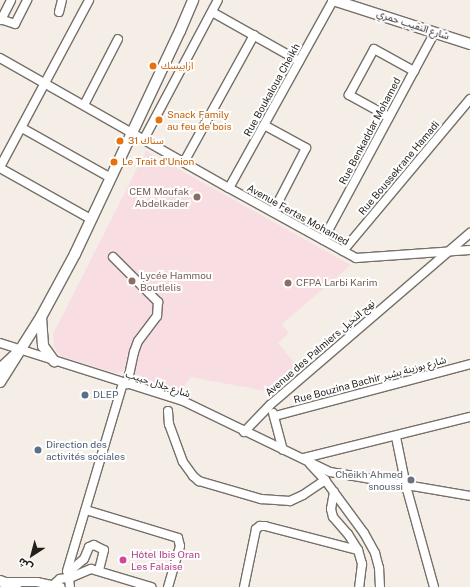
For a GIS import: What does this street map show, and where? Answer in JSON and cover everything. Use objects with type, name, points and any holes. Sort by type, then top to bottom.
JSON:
[{"type":"main road","points":[[0,382],[41,317],[75,254],[131,132],[180,31],[193,0]]},
{"type":"main road","name":"شارع النقيب حمري","points":[[333,0],[470,44]]},
{"type":"main road","points":[[41,317],[43,346],[54,361]]},
{"type":"main road","points":[[0,369],[21,350]]},
{"type":"main road","points":[[2,582],[16,587]]},
{"type":"street","points":[[11,0],[1,19],[15,24],[27,0]]},
{"type":"street","points":[[59,12],[62,0]]},
{"type":"street","points":[[89,0],[0,168],[91,219]]},
{"type":"street","points":[[144,139],[218,0]]},
{"type":"street","name":"Rue Boukaloua Cheikh","points":[[228,188],[333,0]]},
{"type":"street","points":[[212,12],[300,61]]},
{"type":"street","name":"Rue Benkaddar Mohamed","points":[[323,240],[435,32]]},
{"type":"street","points":[[184,162],[254,35]]},
{"type":"street","points":[[84,105],[118,39]]},
{"type":"street","points":[[389,117],[349,95],[374,49],[414,71]]},
{"type":"street","name":"Avenue Fertas Mohamed","points":[[0,58],[228,188],[356,258],[470,250]]},
{"type":"street","name":"Rue Boussekrane Hamadi","points":[[342,251],[470,99]]},
{"type":"street","points":[[264,125],[306,148],[273,212]]},
{"type":"street","points":[[22,128],[111,178]]},
{"type":"street","name":"Avenue des Palmiers نهج النخيل","points":[[244,432],[270,405],[470,233]]},
{"type":"street","points":[[69,577],[86,510],[136,346],[157,316],[158,309],[158,302],[113,257]]},
{"type":"street","name":"شارع جلال حبيب","points":[[2,345],[183,401],[244,432],[304,458],[330,472],[470,496]]},
{"type":"street","name":"Rue Bouzina Bachir شارع بوزينة بشير","points":[[275,416],[470,364]]},
{"type":"street","points":[[270,405],[275,416],[283,450]]},
{"type":"street","points":[[168,411],[169,424],[183,462],[193,476],[199,481],[261,499],[290,501],[303,495],[325,480]]},
{"type":"street","points":[[304,458],[470,417]]},
{"type":"street","points":[[396,436],[406,486],[434,587]]},
{"type":"street","points":[[304,458],[325,480],[364,533],[375,553],[379,568],[380,587]]},
{"type":"street","points":[[334,492],[331,509],[333,517],[348,534],[358,550],[362,564],[359,587]]},
{"type":"street","points":[[86,510],[178,538],[180,546],[168,587]]},
{"type":"street","points":[[244,587],[256,529],[260,526],[266,526],[358,550]]},
{"type":"street","points":[[2,582],[37,582],[57,586],[60,579],[69,577],[95,569],[104,550],[94,545],[89,547],[84,559],[69,577]]},
{"type":"street","points":[[84,559],[95,569],[151,587]]},
{"type":"shaded area","points":[[146,151],[351,265],[282,324],[289,333],[278,343],[299,368],[273,388],[265,391],[190,377],[181,393],[135,380],[131,370],[125,368],[122,372],[115,373],[60,356],[54,347],[53,334]]},
{"type":"place","name":"ارابيسك","points":[[153,66]]},
{"type":"place","name":"Snack Family au feu de bois","points":[[159,120]]},
{"type":"place","name":"سناك 31","points":[[120,141]]},
{"type":"place","name":"Le Trait d'Union","points":[[114,162]]},
{"type":"place","name":"CEM Moufak Abdelkader","points":[[197,197]]},
{"type":"place","name":"Lycée Hammou Boutlelis","points":[[132,281]]},
{"type":"place","name":"CFPA Larbi Karim","points":[[288,283]]},
{"type":"place","name":"DLEP","points":[[85,395]]},
{"type":"place","name":"Direction des activités sociales","points":[[38,450]]},
{"type":"place","name":"Cheikh Ahmed snoussi","points":[[411,480]]},
{"type":"place","name":"Hôtel Ibis Oran Les Falaise","points":[[123,560]]}]
